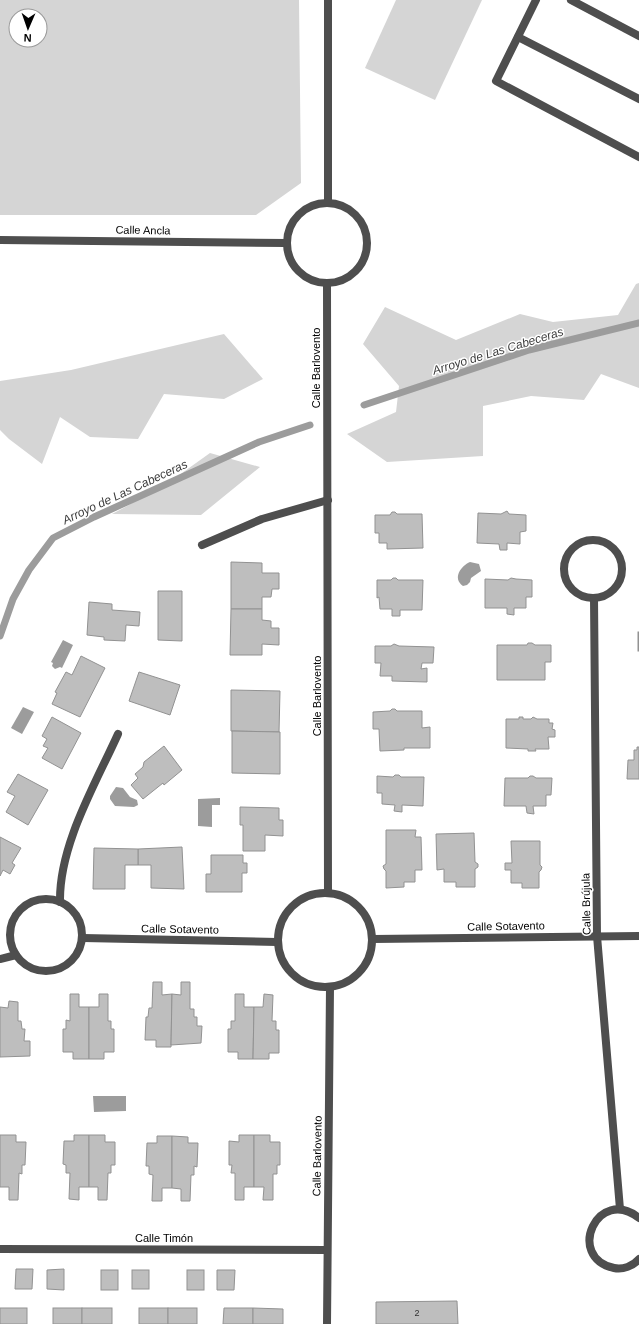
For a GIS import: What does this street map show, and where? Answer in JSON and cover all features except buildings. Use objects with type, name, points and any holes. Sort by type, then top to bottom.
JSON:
[{"type":"street","points":[[328,0],[328,203]]},
{"type":"street","points":[[536,0],[496,81],[639,157]]},
{"type":"street","points":[[571,0],[639,36]]},
{"type":"street","points":[[518,37],[639,99]]},
{"type":"street","points":[[328,203],[341,206],[354,213],[362,224],[367,237],[367,250],[362,264],[353,274],[341,281],[327,284],[314,282],[298,272],[288,255],[286,242],[288,230],[294,219],[299,214],[315,204],[328,203]]},
{"type":"street","name":"Calle Ancla","points":[[0,240],[286,242]]},
{"type":"street","name":"Calle Barlovento","points":[[327,284],[328,892]]},
{"type":"street","points":[[202,545],[262,518],[328,500]]},
{"type":"street","points":[[595,540],[605,542],[614,548],[620,556],[623,566],[622,576],[618,585],[611,593],[602,597],[594,598],[582,596],[573,591],[567,583],[564,573],[565,563],[569,553],[576,546],[585,541],[595,540]]},
{"type":"street","name":"Calle Brújula","points":[[594,598],[597,936],[620,1210]]},
{"type":"street","points":[[60,902],[60,887],[67,854],[76,826],[118,734]]},
{"type":"street","points":[[328,892],[342,895],[354,902],[364,912],[371,925],[373,939],[371,953],[366,966],[356,976],[344,984],[330,987],[314,986],[300,980],[288,970],[281,957],[277,942],[279,926],[286,912],[298,900],[312,894],[328,892]]},
{"type":"street","points":[[49,899],[60,902],[70,908],[77,916],[82,927],[83,938],[80,949],[74,959],[66,966],[55,971],[44,972],[33,970],[23,964],[11,945],[10,933],[12,922],[18,912],[27,905],[38,900],[49,899]]},
{"type":"street","name":"Calle Sotavento","points":[[373,939],[639,936]]},
{"type":"street","name":"Calle Sotavento","points":[[83,938],[277,942]]},
{"type":"street","points":[[0,959],[16,955]]},
{"type":"street","name":"Calle Barlovento","points":[[327,1324],[330,987]]},
{"type":"street","points":[[639,1218],[630,1212],[620,1210],[610,1211],[600,1216],[594,1223],[590,1233],[589,1243],[592,1253],[598,1261],[607,1266],[617,1269],[627,1267],[639,1260]]},
{"type":"street","name":"Calle Timón","points":[[0,1249],[327,1250]]},
{"type":"shaded area","points":[[0,0],[299,0],[301,183],[256,215],[0,215]]},
{"type":"shaded area","points":[[396,0],[482,0],[435,100],[365,68]]},
{"type":"shaded area","points":[[639,283],[639,388],[601,374],[584,400],[531,396],[483,406],[483,456],[387,462],[347,434],[396,412],[399,386],[363,344],[385,307],[456,340],[520,314],[553,322],[618,315],[636,284]]},
{"type":"shaded area","points":[[224,334],[263,379],[224,399],[164,394],[138,439],[90,437],[60,417],[42,464],[9,439],[0,430],[0,381],[71,370]]},
{"type":"shaded area","points":[[210,453],[260,467],[201,515],[112,514],[161,488]]},
{"type":"shaded area","points":[[470,562],[479,564],[481,571],[471,578],[467,585],[463,586],[458,579],[459,572]]},
{"type":"shaded area","points":[[63,640],[73,645],[62,668],[60,667],[55,669],[52,666],[53,663],[51,662]]},
{"type":"shaded area","points":[[23,707],[34,712],[22,734],[11,728]]},
{"type":"shaded area","points":[[116,787],[123,788],[130,797],[137,800],[138,805],[134,807],[115,806],[110,799],[110,796]]},
{"type":"shaded area","points":[[220,798],[220,805],[212,805],[212,827],[198,826],[198,799]]},
{"type":"shaded area","points":[[93,1096],[126,1096],[126,1111],[94,1112]]},
{"type":"waterway","name":"Arroyo de Las Cabeceras","points":[[364,405],[529,350],[639,323]]},
{"type":"waterway","name":"Arroyo de Las Cabeceras","points":[[0,636],[13,599],[29,570],[53,538],[94,517],[259,442],[310,425]]}]
